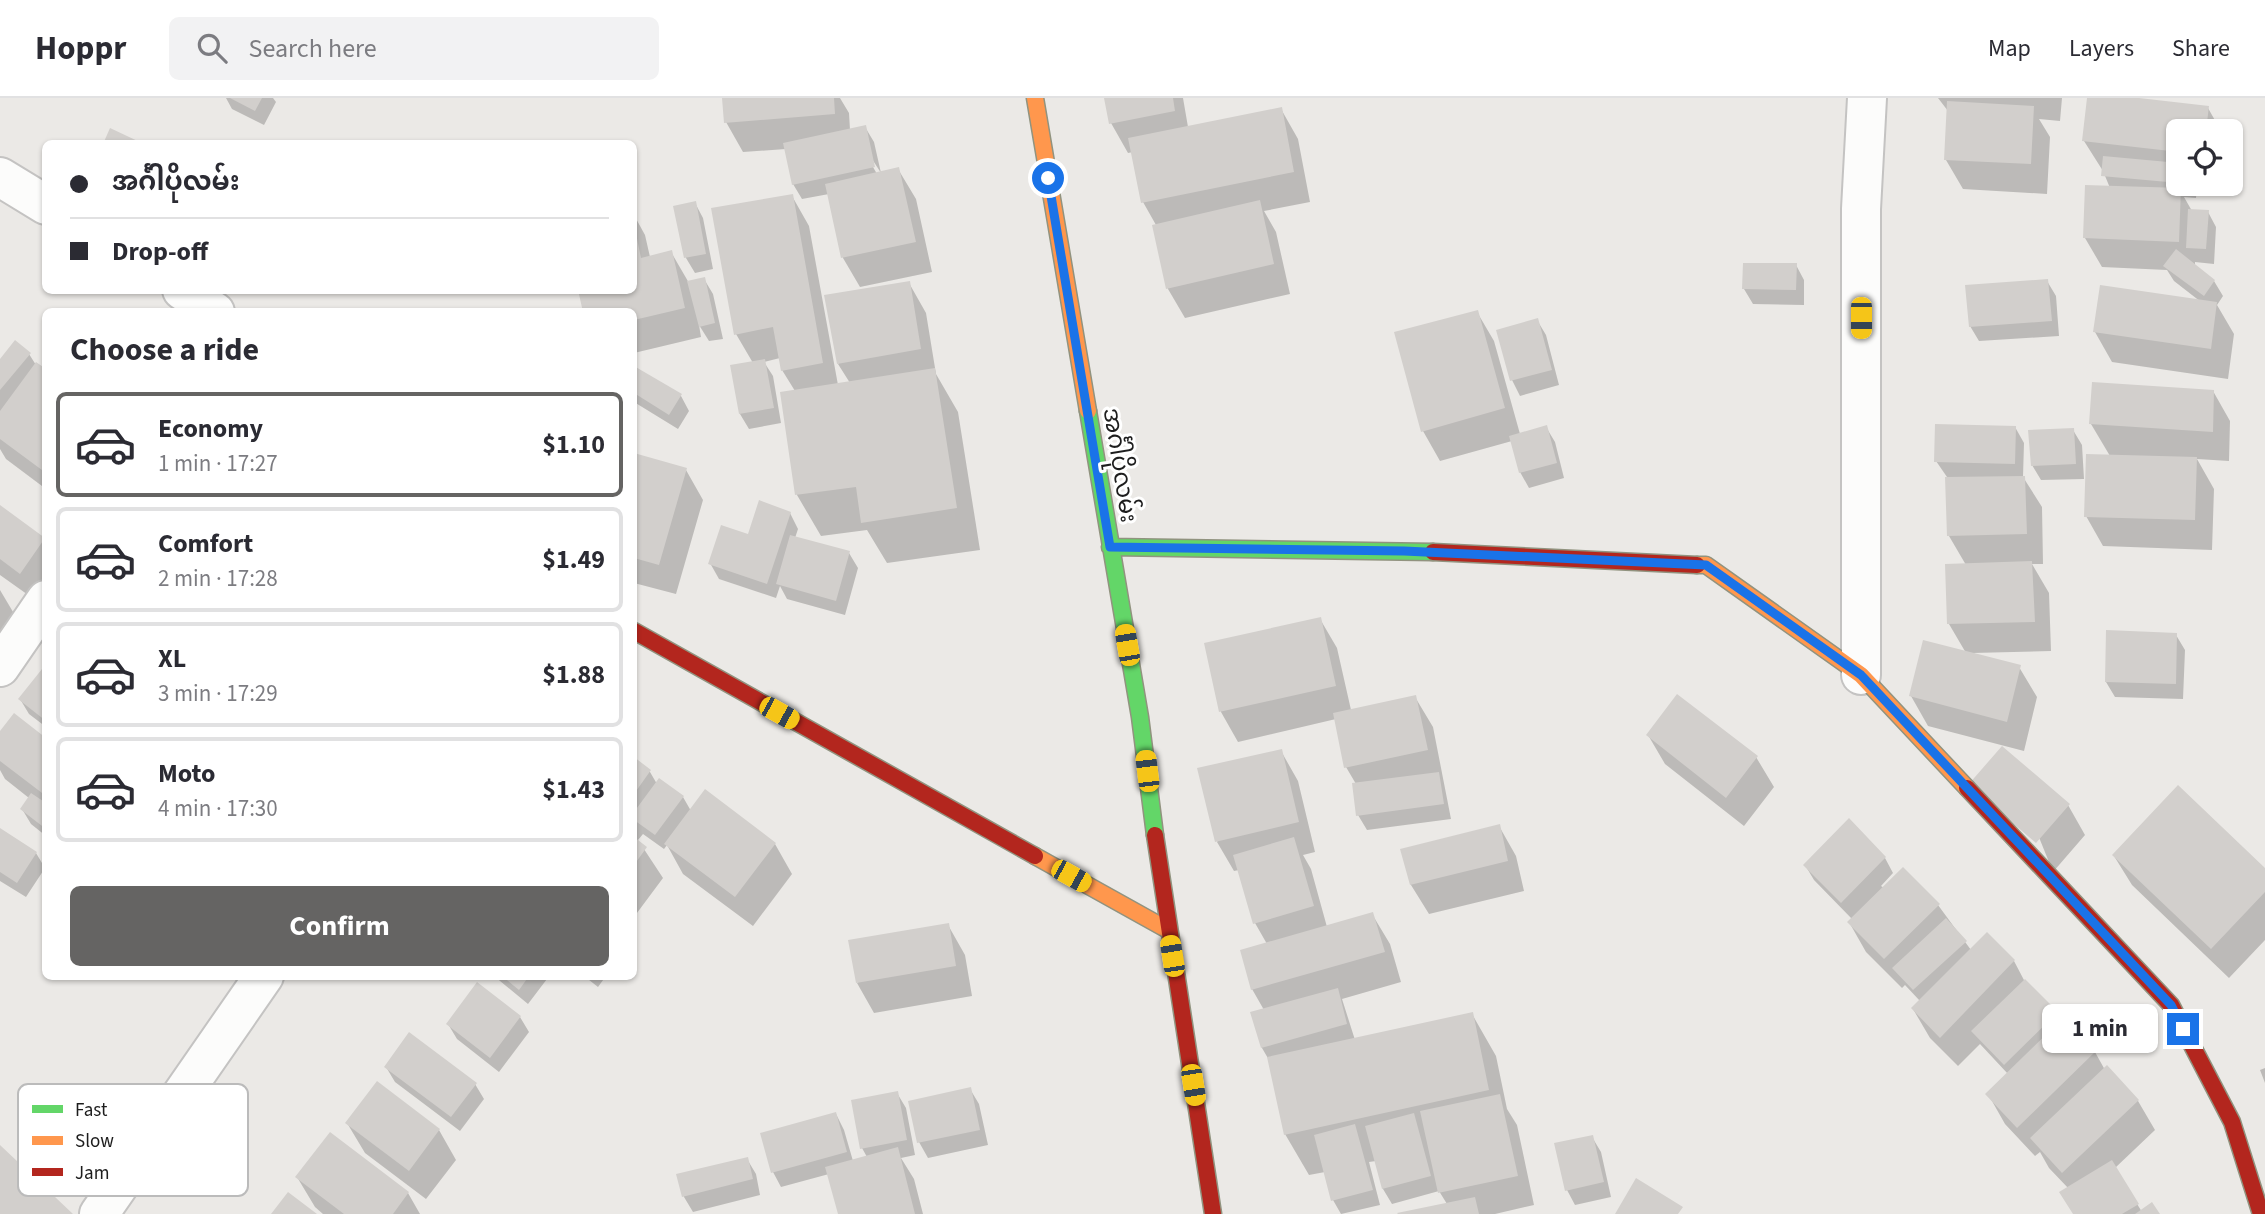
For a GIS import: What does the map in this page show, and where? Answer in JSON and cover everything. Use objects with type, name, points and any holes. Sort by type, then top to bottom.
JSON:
[{"type":"street","name":"အင်္ဂါပိုလမ်း","points":[[1035,98],[1140,718],[1168,930],[1213,1214]]},
{"type":"street","points":[[1861,675],[1861,209],[1867,98]]},
{"type":"street","points":[[0,177],[42,203]]},
{"type":"street","points":[[187,294],[209,308]]},
{"type":"street","points":[[1110,547],[1404,551],[1706,565],[1861,675],[2171,1005],[2232,1122],[2261,1214]]},
{"type":"street","points":[[0,667],[42,606]]},
{"type":"street","points":[[637,633],[1168,930]]},
{"type":"street","points":[[189,1084],[261,980]]},
{"type":"street","points":[[99,1214],[111,1196]]},
{"type":"building","points":[[230,98],[262,98],[255,111]]},
{"type":"building","points":[[722,98],[834,98],[835,114],[724,123]]},
{"type":"building","points":[[1104,98],[1173,98],[1175,111],[1109,124]]},
{"type":"building","points":[[2087,98],[2139,98],[2209,106],[2207,119],[2166,119],[2166,151],[2082,141]]},
{"type":"building","points":[[1947,101],[2034,106],[2031,164],[1944,160]]},
{"type":"building","points":[[1282,107],[1294,172],[1141,203],[1128,138]]},
{"type":"building","points":[[866,125],[875,167],[792,185],[783,143]]},
{"type":"building","points":[[110,128],[136,140],[105,140]]},
{"type":"building","points":[[2103,156],[2166,162],[2166,182],[2101,176]]},
{"type":"building","points":[[899,167],[916,242],[841,258],[825,184]]},
{"type":"building","points":[[2085,185],[2166,188],[2166,196],[2181,196],[2179,242],[2083,238]]},
{"type":"building","points":[[793,194],[823,363],[781,371],[773,327],[734,335],[711,208]]},
{"type":"building","points":[[1260,200],[1274,264],[1166,289],[1152,225]]},
{"type":"building","points":[[696,201],[706,254],[684,258],[673,206]]},
{"type":"building","points":[[2188,209],[2209,210],[2206,249],[2186,248]]},
{"type":"building","points":[[637,239],[641,258],[672,250],[685,308],[637,319],[637,308],[582,308],[579,294],[637,294]]},
{"type":"building","points":[[2176,249],[2215,280],[2204,296],[2163,266]]},
{"type":"building","points":[[1743,263],[1797,263],[1796,290],[1742,289]]},
{"type":"building","points":[[705,277],[715,323],[699,327],[687,281]]},
{"type":"building","points":[[2048,279],[2052,321],[1969,327],[1965,285]]},
{"type":"building","points":[[910,281],[921,349],[837,364],[824,295]]},
{"type":"building","points":[[2100,285],[2217,302],[2211,349],[2093,332]]},
{"type":"building","points":[[1478,310],[1505,408],[1421,432],[1394,332]]},
{"type":"building","points":[[1538,318],[1552,370],[1510,381],[1496,330]]},
{"type":"building","points":[[15,340],[31,353],[0,390],[0,359]]},
{"type":"building","points":[[765,359],[774,408],[739,414],[730,365]]},
{"type":"building","points":[[36,362],[42,366],[42,470],[0,439],[0,411]]},
{"type":"building","points":[[637,368],[682,394],[669,415],[637,395]]},
{"type":"building","points":[[935,368],[957,508],[861,523],[856,487],[795,495],[780,392]]},
{"type":"building","points":[[2092,382],[2214,390],[2213,432],[2089,424]]},
{"type":"building","points":[[1935,424],[2016,426],[2015,464],[1934,462]]},
{"type":"building","points":[[1547,425],[1557,463],[1519,473],[1509,436]]},
{"type":"building","points":[[2074,428],[2076,464],[2031,466],[2028,430]]},
{"type":"building","points":[[637,454],[687,468],[659,565],[637,559]]},
{"type":"building","points":[[2086,454],[2197,457],[2195,520],[2084,517]]},
{"type":"building","points":[[2025,476],[2027,534],[1947,536],[1945,477]]},
{"type":"building","points":[[759,500],[791,512],[767,584],[708,564],[721,525],[748,534]]},
{"type":"building","points":[[0,505],[42,536],[42,542],[20,574],[0,559]]},
{"type":"building","points":[[790,535],[850,551],[836,601],[776,584]]},
{"type":"building","points":[[2032,561],[2035,622],[1947,624],[1945,564]]},
{"type":"building","points":[[1321,617],[1336,686],[1219,712],[1204,643]]},
{"type":"building","points":[[2106,630],[2177,633],[2176,684],[2105,682]]},
{"type":"building","points":[[1923,640],[2021,665],[2007,722],[1909,696]]},
{"type":"building","points":[[42,669],[42,718],[18,699]]},
{"type":"building","points":[[1677,694],[1758,756],[1726,798],[1646,735]]},
{"type":"building","points":[[1416,695],[1428,750],[1344,768],[1333,713]]},
{"type":"building","points":[[14,713],[42,735],[42,793],[0,761],[0,731]]},
{"type":"building","points":[[2002,746],[2070,804],[2036,843],[1968,785]]},
{"type":"building","points":[[1282,749],[1299,822],[1215,842],[1197,768]]},
{"type":"building","points":[[637,759],[651,770],[637,790]]},
{"type":"building","points":[[1439,772],[1444,804],[1356,816],[1352,783]]},
{"type":"building","points":[[659,778],[684,796],[655,835],[637,822],[637,808]]},
{"type":"building","points":[[2178,785],[2265,868],[2265,892],[2211,949],[2112,855]]},
{"type":"building","points":[[705,789],[776,843],[735,897],[664,844]]},
{"type":"building","points":[[31,793],[42,800],[42,826],[20,809]]},
{"type":"building","points":[[1849,818],[1886,857],[1841,903],[1803,865]]},
{"type":"building","points":[[1500,824],[1508,861],[1410,885],[1400,849]]},
{"type":"building","points":[[0,828],[37,852],[17,883],[0,872]]},
{"type":"building","points":[[1294,837],[1314,906],[1253,924],[1233,855]]},
{"type":"building","points":[[637,839],[647,847],[637,861]]},
{"type":"building","points":[[1903,867],[1940,904],[1884,959],[1847,922]]},
{"type":"building","points":[[1373,912],[1385,952],[1251,990],[1240,950]]},
{"type":"building","points":[[1946,918],[1967,941],[1913,990],[1892,968]]},
{"type":"building","points":[[949,923],[956,966],[856,983],[848,940]]},
{"type":"building","points":[[1987,932],[2015,960],[1940,1038],[1911,1008]]},
{"type":"building","points":[[2025,979],[2058,1012],[2004,1065],[1971,1031]]},
{"type":"building","points":[[507,980],[526,980],[519,990]]},
{"type":"building","points":[[477,982],[521,1016],[490,1058],[446,1024]]},
{"type":"building","points":[[1338,988],[1347,1024],[1261,1048],[1250,1012]]},
{"type":"building","points":[[1473,1012],[1489,1090],[1284,1135],[1267,1057]]},
{"type":"building","points":[[2064,1017],[2096,1051],[2017,1128],[1985,1094]]},
{"type":"building","points":[[409,1032],[477,1083],[451,1117],[384,1067]]},
{"type":"building","points":[[2107,1065],[2139,1100],[2062,1173],[2030,1138]]},
{"type":"building","points":[[377,1081],[440,1129],[409,1171],[345,1123]]},
{"type":"building","points":[[971,1087],[980,1130],[917,1143],[908,1101]]},
{"type":"building","points":[[898,1091],[907,1140],[860,1149],[851,1100]]},
{"type":"building","points":[[1500,1094],[1518,1176],[1438,1193],[1420,1111]]},
{"type":"building","points":[[836,1112],[847,1152],[771,1173],[760,1133]]},
{"type":"building","points":[[1414,1113],[1431,1176],[1382,1189],[1365,1126]]},
{"type":"building","points":[[1355,1124],[1373,1190],[1331,1201],[1314,1135]]},
{"type":"building","points":[[330,1132],[409,1192],[393,1214],[344,1214],[295,1177]]},
{"type":"building","points":[[1593,1135],[1604,1182],[1565,1191],[1554,1143]]},
{"type":"building","points":[[0,1145],[18,1162],[18,1196],[54,1196],[73,1214],[0,1214]]},
{"type":"building","points":[[898,1147],[915,1214],[838,1214],[825,1167]]},
{"type":"building","points":[[748,1157],[753,1179],[682,1197],[676,1174]]},
{"type":"building","points":[[2112,1160],[2139,1204],[2122,1214],[2073,1214],[2059,1192]]},
{"type":"building","points":[[1636,1178],[1683,1207],[1678,1214],[1615,1214]]},
{"type":"building","points":[[288,1192],[317,1214],[271,1214]]},
{"type":"building","points":[[1475,1197],[1479,1214],[1397,1213]]},
{"type":"building","points":[[2152,1202],[2160,1214],[2135,1214]]},
{"type":"traffic: fast","points":[[1088,411],[1140,717],[1155,835]]},
{"type":"traffic: fast","points":[[1110,547],[1433,552]]},
{"type":"traffic: slow","points":[[1035,98],[1088,411]]},
{"type":"traffic: slow","points":[[1697,565],[1706,565],[1861,675],[1967,788]]},
{"type":"traffic: slow","points":[[1035,856],[1168,930]]},
{"type":"traffic: jam","points":[[1433,552],[1697,565]]},
{"type":"traffic: jam","points":[[637,633],[1035,856]]},
{"type":"traffic: jam","points":[[1967,788],[2171,1005],[2232,1122],[2261,1214]]},
{"type":"traffic: jam","points":[[1155,835],[1213,1214]]},
{"type":"route","points":[[1048,178],[1110,547],[1404,551],[1706,565],[1861,675],[2171,1005],[2183,1029]]}]
